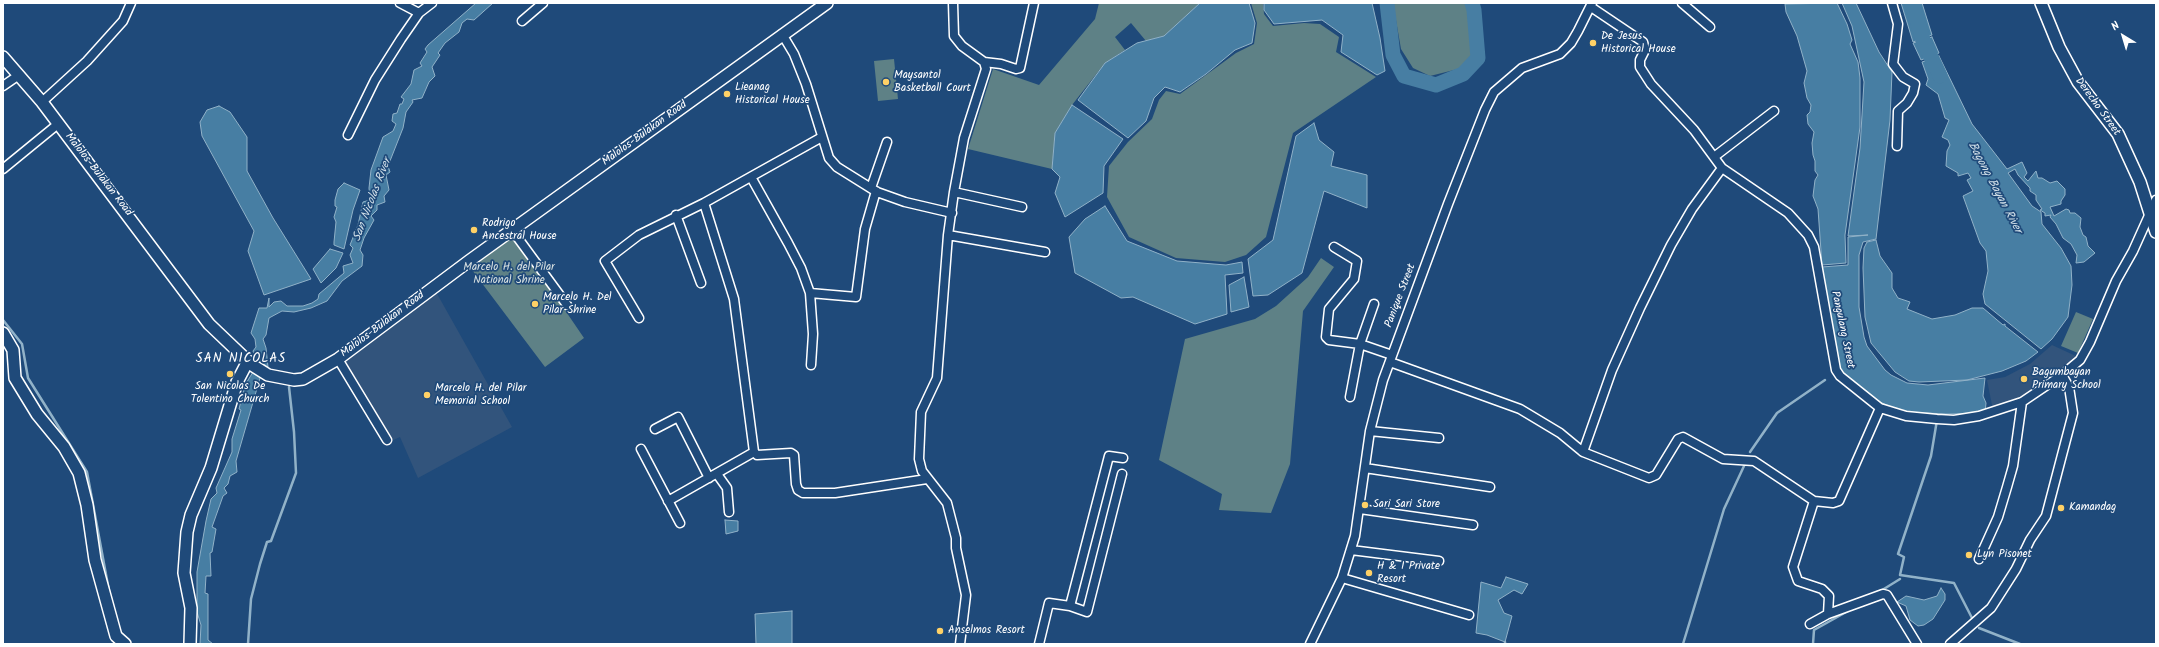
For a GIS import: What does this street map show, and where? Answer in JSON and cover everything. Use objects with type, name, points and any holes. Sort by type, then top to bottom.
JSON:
[{"type":"main road","name":"Malolos-Bulakan Road","points":[[3,57],[42,102],[209,324],[250,363],[268,375],[294,380],[303,379],[338,359],[512,230],[827,3]]},
{"type":"main road","name":"Derecho Street","points":[[2041,3],[2058,47],[2078,82],[2118,134],[2140,182],[2156,232]]},
{"type":"main road","points":[[3,333],[12,350],[15,378],[37,414],[64,448],[79,473],[87,505],[95,560],[116,636],[125,644]]},
{"type":"main road","points":[[190,644],[191,608],[184,573],[187,532],[191,515],[215,454],[237,382],[250,363]]},
{"type":"street","points":[[42,102],[87,61],[123,21],[131,3]]},
{"type":"street","points":[[400,3],[419,13]]},
{"type":"street","points":[[348,135],[375,80],[419,13],[432,3]]},
{"type":"street","points":[[522,21],[543,3]]},
{"type":"street","points":[[953,3],[954,36],[962,46],[984,62],[1001,64],[1016,69],[1020,68],[1034,3]]},
{"type":"street","points":[[1682,3],[1710,27]]},
{"type":"street","points":[[1892,3],[1898,24],[1893,64],[1903,77],[1915,84],[1913,93],[1907,103],[1898,111],[1896,146]]},
{"type":"street","name":"Pangulang Street","points":[[1591,5],[1643,42],[1645,50],[1640,60],[1640,67],[1651,84],[1694,130],[1722,168],[1788,213],[1808,236],[1814,247],[1836,370],[1840,376],[1880,408],[1906,416],[1954,420],[1996,412],[2022,402],[2062,375],[2080,360],[2090,342],[2116,281],[2133,251],[2156,200]]},
{"type":"street","name":"Panique Street","points":[[1310,644],[1342,578],[1351,550],[1360,509],[1370,431],[1383,380],[1448,204],[1494,92],[1522,68],[1560,54],[1571,43],[1591,5]]},
{"type":"street","points":[[782,34],[794,54],[806,84],[829,158],[837,167],[874,190],[905,202],[952,213]]},
{"type":"street","points":[[960,644],[966,595],[956,548],[956,538],[947,503],[927,479],[922,471],[919,459],[921,412],[937,378],[948,235],[954,192],[964,138],[986,69],[984,62]]},
{"type":"street","points":[[3,86],[19,75]]},
{"type":"street","points":[[1714,157],[1774,111]]},
{"type":"street","points":[[3,170],[58,124]]},
{"type":"street","points":[[639,318],[605,261],[639,235],[676,215],[704,203],[822,137]]},
{"type":"street","points":[[810,293],[856,297],[865,229],[887,142]]},
{"type":"street","points":[[1583,452],[1612,370],[1640,308],[1692,209],[1722,168]]},
{"type":"street","points":[[751,177],[788,243],[810,293],[813,334],[812,365]]},
{"type":"street","points":[[954,192],[1022,207]]},
{"type":"street","points":[[704,203],[734,299],[754,452]]},
{"type":"street","points":[[676,215],[701,283]]},
{"type":"street","points":[[512,230],[567,305]]},
{"type":"street","points":[[948,235],[1045,252]]},
{"type":"street","points":[[1334,247],[1357,261],[1354,279],[1329,310],[1326,337],[1328,340],[1360,344],[1391,359],[1520,408],[1560,433],[1583,452],[1622,468],[1652,478],[1656,475],[1678,439],[1683,437],[1723,459],[1754,461],[1814,501],[1833,503],[1840,501],[1880,408]]},
{"type":"street","points":[[1350,397],[1360,344],[1374,304]]},
{"type":"street","points":[[338,359],[387,440]]},
{"type":"street","points":[[1950,644],[1991,608],[2016,568],[2030,540],[2046,516],[2073,413],[2069,387],[2062,375]]},
{"type":"street","points":[[1979,559],[1998,517],[2013,466],[2022,402]]},
{"type":"street","points":[[655,429],[678,417],[709,478]]},
{"type":"street","points":[[1370,431],[1439,438]]},
{"type":"street","points":[[641,449],[680,523]]},
{"type":"street","points":[[668,501],[754,452]]},
{"type":"street","points":[[754,452],[757,455],[791,453],[794,455],[796,484],[798,490],[803,493],[835,493],[927,479]]},
{"type":"street","points":[[1070,606],[1109,456],[1123,458]]},
{"type":"street","points":[[1365,468],[1490,487]]},
{"type":"street","points":[[717,474],[727,488],[729,512]]},
{"type":"street","points":[[1040,644],[1049,603],[1070,606],[1087,612],[1122,474]]},
{"type":"street","points":[[1814,501],[1793,567],[1798,581],[1822,590],[1829,596],[1828,614]]},
{"type":"street","points":[[1360,509],[1473,525]]},
{"type":"street","points":[[1351,550],[1439,561]]},
{"type":"street","points":[[1342,578],[1469,615]]},
{"type":"street","points":[[1810,624],[1828,614],[1887,595],[1917,644]]},
{"type":"shaded area","name":"Marcelo H. del Pilar Memorial School","points":[[436,292],[512,427],[418,478],[400,437],[389,442],[340,363]]},
{"type":"shaded area","name":"Bagumbayan Primary School","points":[[2052,345],[2078,357],[2076,361],[2024,398],[1993,410],[1987,380],[2005,377],[2030,364]]},
{"type":"green space","points":[[1099,3],[1200,3],[1164,36],[1146,41],[1131,23],[1115,37],[1125,50],[1105,63],[1072,105],[1055,133],[1052,169],[968,149],[993,69],[1039,85],[1095,19]]},
{"type":"green space","points":[[1251,3],[1263,3],[1264,14],[1273,26],[1304,23],[1320,24],[1339,37],[1336,52],[1376,77],[1293,133],[1266,237],[1246,255],[1225,262],[1176,258],[1129,237],[1107,197],[1109,166],[1128,142],[1152,119],[1159,100],[1166,91],[1180,94],[1236,53],[1254,44],[1257,23]]},
{"type":"green space","points":[[1393,3],[1468,3],[1473,53],[1462,68],[1430,76],[1413,68],[1401,49]]},
{"type":"green space","name":"Maysantol Basketball Court","points":[[894,59],[898,99],[878,101],[874,61]]},
{"type":"green space","name":"Marcelo H. del Pilar National Shrine","points":[[513,234],[584,338],[545,367],[469,266]]},
{"type":"green space","points":[[1321,258],[1334,267],[1303,311],[1290,464],[1271,513],[1219,510],[1222,494],[1159,460],[1185,339],[1255,319],[1276,306],[1308,277]]},
{"type":"green space","points":[[2076,312],[2093,319],[2078,353],[2061,346]]},
{"type":"water","name":"San Nicolas River","points":[[476,3],[493,3],[474,20],[467,19],[462,23],[459,32],[445,43],[438,53],[440,55],[432,67],[435,76],[429,82],[422,98],[412,100],[413,102],[406,112],[403,128],[388,166],[390,172],[386,175],[389,190],[384,196],[385,202],[377,205],[377,210],[371,216],[374,220],[364,238],[360,250],[363,255],[362,266],[342,281],[327,301],[311,308],[294,312],[282,311],[269,318],[266,335],[263,339],[266,348],[268,367],[256,359],[253,351],[256,347],[255,339],[251,333],[259,308],[267,308],[269,298],[269,307],[274,302],[281,301],[287,306],[303,306],[312,303],[318,299],[319,294],[344,273],[343,266],[353,263],[350,255],[353,248],[350,245],[358,225],[363,202],[370,200],[369,188],[371,170],[383,137],[393,131],[396,124],[392,121],[393,114],[397,113],[400,104],[402,104],[404,99],[401,97],[411,84],[414,70],[422,66],[420,63],[427,52],[425,49],[428,45]]},
{"type":"water","points":[[1200,3],[1249,3],[1255,23],[1252,43],[1235,50],[1206,74],[1180,92],[1165,87],[1154,98],[1146,121],[1128,138],[1078,100],[1105,63],[1137,43],[1164,36]]},
{"type":"water","points":[[1264,3],[1372,3],[1380,38],[1385,71],[1377,75],[1341,52],[1343,35],[1322,20],[1274,24],[1264,10]]},
{"type":"water","points":[[1837,3],[1847,24],[1852,40],[1850,44],[1858,62],[1860,78],[1860,127],[1845,235],[1846,263],[1822,265],[1818,209],[1813,196],[1815,180],[1818,175],[1815,171],[1815,161],[1813,155],[1812,143],[1814,132],[1808,124],[1807,115],[1810,112],[1811,105],[1807,98],[1804,83],[1807,71],[1797,36],[1786,12],[1785,4]]},
{"type":"water","points":[[1842,3],[1856,3],[1879,52],[1892,72],[1890,120],[1876,239],[1863,242],[1859,255],[1859,307],[1867,346],[1885,370],[1891,375],[1907,383],[1928,385],[1985,378],[1983,396],[1986,403],[1985,413],[1948,414],[1903,412],[1873,399],[1838,372],[1822,267],[1848,265],[1848,237],[1868,235],[1848,236],[1860,148],[1864,82],[1852,26]]},
{"type":"water","points":[[1901,3],[1922,3],[1932,35],[1913,42]]},
{"type":"water","points":[[1932,37],[1939,53],[1921,60],[1913,43]]},
{"type":"water","points":[[1939,56],[1972,124],[2007,169],[2022,162],[2027,173],[2024,177],[2028,181],[2036,171],[2038,178],[2042,178],[2050,183],[2057,181],[2065,189],[2065,195],[2061,201],[2061,204],[2050,207],[2054,216],[2066,209],[2069,210],[2070,213],[2075,213],[2081,218],[2080,227],[2083,235],[2086,237],[2088,246],[2095,253],[2084,262],[2076,263],[2077,255],[2071,244],[2063,238],[2056,224],[2050,217],[2051,215],[2045,216],[2045,213],[2040,210],[2042,209],[2036,200],[2036,195],[2030,191],[2030,188],[2018,175],[2015,169],[2008,173],[2032,206],[2041,212],[2042,224],[2061,248],[2071,266],[2072,285],[2068,317],[2052,339],[2041,349],[1985,304],[1983,294],[1988,271],[1986,251],[1980,243],[1963,196],[1973,191],[1967,180],[1971,178],[1968,173],[1958,176],[1958,173],[1946,166],[1947,151],[1950,145],[1948,140],[1942,137],[1949,120],[1945,118],[1938,94],[1926,85],[1928,79],[1922,62]]},
{"type":"water","points":[[1072,105],[1123,139],[1104,166],[1103,193],[1065,217],[1055,193],[1060,177],[1052,169],[1055,133]]},
{"type":"water","points":[[219,106],[230,112],[247,137],[247,171],[273,218],[311,279],[264,295],[248,251],[254,231],[202,136],[200,122],[207,110]]},
{"type":"water","points":[[1314,123],[1319,140],[1334,152],[1331,166],[1367,175],[1367,208],[1324,191],[1302,273],[1268,295],[1253,296],[1248,259],[1273,240],[1296,136]]},
{"type":"water","points":[[344,183],[360,190],[353,210],[344,249],[334,245],[336,222],[334,217],[337,207],[335,206],[335,200],[338,189]]},
{"type":"water","points":[[1105,206],[1127,241],[1177,261],[1226,265],[1242,262],[1243,273],[1225,275],[1227,314],[1195,324],[1133,297],[1121,298],[1075,273],[1069,237],[1085,219]]},
{"type":"water","points":[[1876,240],[1880,256],[1892,273],[1892,288],[1898,298],[1910,302],[1907,309],[1932,319],[1955,315],[1972,308],[1983,308],[2003,325],[2005,324],[2005,326],[2038,352],[2026,361],[2002,371],[1967,380],[1909,381],[1895,372],[1871,343],[1865,317],[1863,268],[1864,248],[1867,242]]},
{"type":"water","points":[[330,249],[343,253],[336,268],[321,283],[313,269]]},
{"type":"water","points":[[1244,277],[1249,307],[1231,312],[1229,285]]},
{"type":"water","points":[[253,372],[260,378],[236,461],[237,472],[230,476],[228,484],[224,488],[227,493],[223,496],[212,527],[216,529],[212,552],[210,553],[211,576],[206,576],[205,593],[208,594],[208,640],[213,644],[200,644],[201,625],[197,612],[197,572],[206,521],[211,499],[217,493],[216,488],[232,452],[232,439],[241,410],[239,409],[245,385]]},
{"type":"water","points":[[725,520],[738,521],[738,531],[726,534]]},
{"type":"water","points":[[1506,577],[1528,584],[1522,594],[1514,590],[1498,600],[1504,613],[1512,616],[1505,642],[1487,635],[1476,633],[1481,582],[1501,588]]},
{"type":"water","points":[[1941,588],[1945,594],[1945,600],[1933,619],[1924,625],[1918,626],[1910,620],[1906,606],[1897,602],[1906,596],[1924,600],[1937,596]]},
{"type":"water","points":[[792,611],[792,644],[756,644],[755,614]]},
{"type":"waterway","name":"Bagong Bayan River","points":[[1387,3],[1393,55],[1404,76],[1436,85],[1463,74],[1478,58],[1474,10],[1472,3]]},
{"type":"waterway","name":"Bagong Bayan River","points":[[1912,3],[1923,40],[1940,76]]},
{"type":"waterway","points":[[3,320],[22,344],[28,378],[87,472],[110,596]]},
{"type":"waterway","points":[[1750,452],[1777,413],[1825,380]]},
{"type":"waterway","points":[[248,644],[251,599],[260,564],[267,542],[271,541],[296,473],[294,432],[289,387]]},
{"type":"waterway","points":[[1937,420],[1931,456],[1898,554],[1904,557],[1900,575],[1954,583],[1973,620]]},
{"type":"waterway","points":[[1683,644],[1724,509],[1744,466]]},
{"type":"waterway","points":[[1879,592],[1900,579]]},
{"type":"waterway","points":[[1813,644],[1814,630],[1848,611]]},
{"type":"waterway","points":[[1979,628],[2020,644]]},
{"type":"place","name":"De Jesus Historical House","points":[[1593,43]]},
{"type":"place","name":"Maysantol Basketball Court","points":[[886,82]]},
{"type":"place","name":"Lieanag Historical House","points":[[727,94]]},
{"type":"place","name":"Rodrigo Ancestral House","points":[[474,230]]},
{"type":"place","name":"Marcelo H. Del Pilar Shrine","points":[[535,304]]},
{"type":"place","name":"San Nicolas De Tolentino Church","points":[[230,374]]},
{"type":"place","name":"Bagumbayan Primary School","points":[[2024,379]]},
{"type":"place","name":"Marcelo H. del Pilar Memorial School","points":[[427,395]]},
{"type":"place","name":"Sari Sari Store","points":[[1365,505]]},
{"type":"place","name":"Kamandag","points":[[2061,508]]},
{"type":"place","name":"Lyn Pisonet","points":[[1969,555]]},
{"type":"place","name":"H & I Private Resort","points":[[1369,573]]},
{"type":"place","name":"Anselmos Resort","points":[[940,631]]},
{"type":"district","name":"SAN NICOLAS","points":[[241,360]]}]
